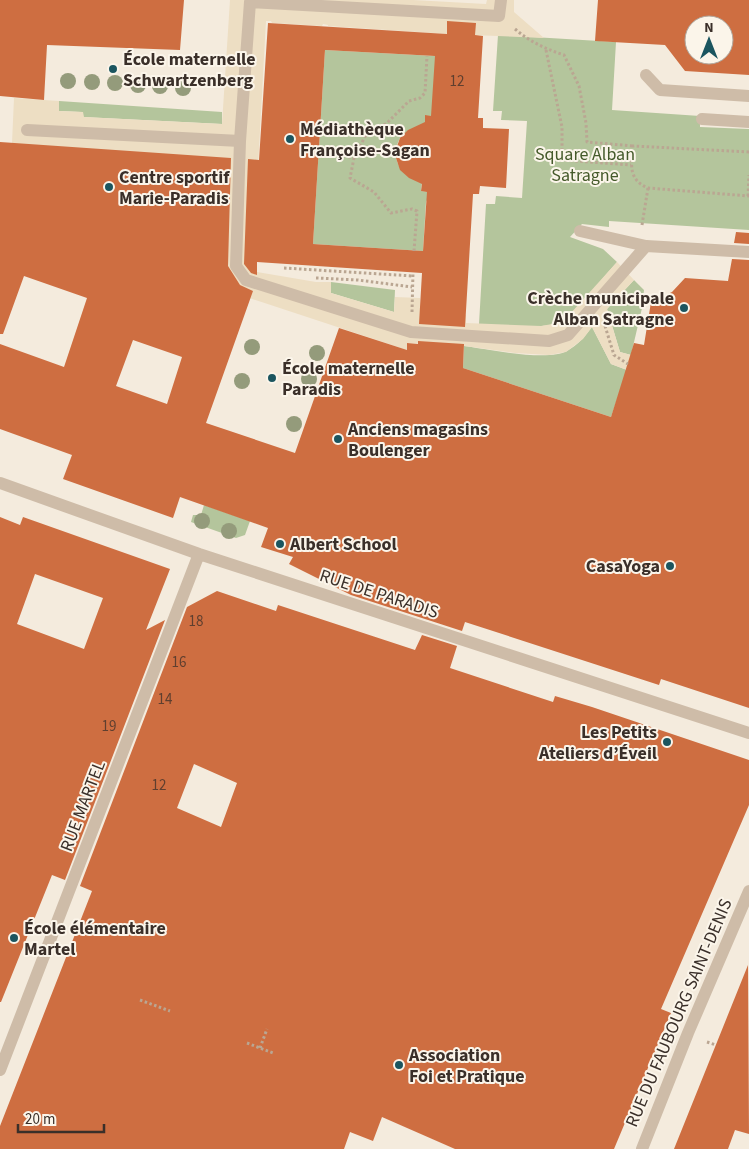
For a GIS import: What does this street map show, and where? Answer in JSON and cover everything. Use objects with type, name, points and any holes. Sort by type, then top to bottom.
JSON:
[{"type":"street","points":[[501,0],[499,16],[250,1],[240,141],[236,266],[246,280],[411,332],[549,341],[568,335],[646,246]]},
{"type":"street","points":[[646,75],[660,90],[749,96]]},
{"type":"street","points":[[702,119],[749,122]]},
{"type":"street","points":[[26,130],[240,141]]},
{"type":"street","points":[[580,231],[646,246],[749,252]]},
{"type":"street","name":"RUE DE PARADIS","points":[[0,483],[198,554],[749,733]]},
{"type":"street","name":"RUE MARTEL","points":[[0,1070],[198,554]]},
{"type":"street","name":"RUE DU FAUBOURG SAINT-DENIS","points":[[642,1149],[688,1033],[749,891]]},
{"type":"path","points":[[499,16],[523,36],[546,49],[564,55],[579,86],[586,123],[587,142],[749,152]]},
{"type":"path","points":[[546,49],[562,126],[562,160],[631,164]]},
{"type":"path","points":[[414,251],[417,211],[412,209],[391,213],[374,192],[350,178],[354,158],[369,129],[386,124],[409,101],[420,98],[425,93],[427,56]]},
{"type":"path","points":[[633,146],[631,164],[633,175],[640,185],[648,188],[749,196],[749,175]]},
{"type":"path","points":[[319,150],[354,158]]},
{"type":"path","points":[[642,228],[648,188]]},
{"type":"path","points":[[283,268],[413,274],[412,298]]},
{"type":"path","points":[[309,270],[309,277],[315,278],[358,280],[412,287]]},
{"type":"path","points":[[597,303],[614,354],[628,364]]},
{"type":"path","points":[[140,1000],[170,1011]]},
{"type":"path","points":[[260,1048],[267,1029]]},
{"type":"path","points":[[247,1043],[273,1053]]},
{"type":"green space","name":"Square Alban Satragne","points":[[498,35],[616,42],[612,110],[700,116],[700,127],[749,129],[749,230],[609,221],[609,227],[582,224],[570,237],[603,249],[617,262],[571,313],[557,323],[549,325],[479,324],[486,204],[495,204],[496,196],[522,198],[527,121],[501,120],[502,111],[493,111]]},
{"type":"green space","points":[[325,50],[435,56],[436,116],[426,116],[425,126],[400,138],[396,153],[399,166],[403,171],[408,176],[422,183],[421,191],[431,192],[426,202],[423,251],[313,244]]},
{"type":"green space","points":[[59,101],[222,112],[222,124],[83,117],[82,112],[59,111]]},
{"type":"green space","points":[[634,280],[644,290],[642,308],[631,355],[620,352],[607,309]]},
{"type":"green space","points":[[331,282],[395,290],[394,312],[331,293]]},
{"type":"green space","points":[[592,327],[611,364],[627,370],[611,417],[463,368],[464,346],[517,354],[558,354],[575,346]]},
{"type":"green space","points":[[204,505],[250,521],[245,535],[236,538],[191,522],[193,515],[201,515]]},
{"type":"shaded area","points":[[230,0],[413,0],[486,4],[487,0],[514,0],[514,12],[544,38],[447,34],[328,26],[323,24],[322,26],[272,23],[271,21],[266,21],[253,258],[251,263],[257,264],[257,272],[316,282],[331,282],[331,293],[394,312],[395,297],[420,298],[420,312],[466,315],[466,323],[541,326],[558,323],[570,314],[617,262],[634,280],[607,309],[620,352],[631,355],[627,370],[611,364],[592,327],[583,339],[566,352],[549,355],[515,353],[464,346],[407,343],[407,350],[210,285],[12,143],[14,98],[59,101],[59,111],[83,112],[84,117],[222,124]]},
{"type":"building","points":[[0,0],[184,0],[180,50],[47,45],[44,100],[0,96]]},
{"type":"building","points":[[598,0],[749,0],[749,75],[685,71],[665,45],[595,41]]},
{"type":"building","points":[[447,21],[476,23],[475,35],[483,36],[478,118],[483,118],[483,128],[509,129],[506,188],[480,186],[479,194],[473,194],[465,327],[419,324],[422,273],[257,262],[257,275],[251,273],[244,264],[248,159],[259,160],[268,23],[447,34]],"holes":[[[325,50],[435,56],[431,116],[425,115],[425,122],[408,130],[400,138],[396,149],[396,158],[400,170],[409,178],[422,184],[421,191],[427,192],[423,251],[313,244]]]},
{"type":"building","points":[[0,142],[231,158],[228,266],[240,285],[253,291],[206,423],[295,453],[339,328],[407,350],[407,343],[418,344],[418,341],[464,344],[463,368],[611,417],[634,343],[644,345],[651,302],[672,292],[685,278],[728,281],[732,259],[749,260],[749,708],[661,679],[659,685],[465,622],[462,631],[351,595],[289,564],[293,557],[261,547],[268,528],[180,497],[173,518],[63,479],[72,455],[0,429],[0,344],[64,367],[87,298],[24,276],[3,334],[0,334]],"holes":[[[133,340],[182,357],[167,404],[116,386]]]},
{"type":"building","points":[[736,232],[749,233],[749,244],[734,243]]},
{"type":"building","points":[[0,517],[20,525],[23,517],[170,569],[146,630],[165,620],[65,880],[52,875],[0,1002]],"holes":[[[35,574],[103,598],[84,649],[17,624]]]},
{"type":"building","points":[[217,591],[276,611],[278,605],[415,650],[422,635],[457,646],[450,668],[553,702],[555,696],[592,707],[749,760],[749,805],[661,1009],[671,1013],[614,1149],[455,1149],[382,1117],[373,1141],[350,1132],[344,1149],[0,1149],[0,1126],[92,891],[80,886],[187,607]],"holes":[[[194,764],[237,783],[221,827],[177,808]]]},
{"type":"building","points":[[748,965],[749,1134],[735,1130],[728,1149],[674,1149]]},
{"type":"place","name":"École maternelle Schwartzenberg","points":[[113,69]]},
{"type":"place","name":"Médiathèque Françoise-Sagan","points":[[290,139]]},
{"type":"place","name":"Centre sportif Marie-Paradis","points":[[109,187]]},
{"type":"place","name":"Crèche municipale Alban Satragne","points":[[684,308]]},
{"type":"place","name":"École maternelle Paradis","points":[[272,378]]},
{"type":"place","name":"Anciens magasins Boulenger","points":[[338,439]]},
{"type":"place","name":"Albert School","points":[[280,544]]},
{"type":"place","name":"CasaYoga","points":[[670,566]]},
{"type":"place","name":"Les Petits Ateliers d’Éveil","points":[[667,742]]},
{"type":"place","name":"École élémentaire Martel","points":[[14,938]]},
{"type":"place","name":"Association Foi et Pratique","points":[[399,1065]]}]
